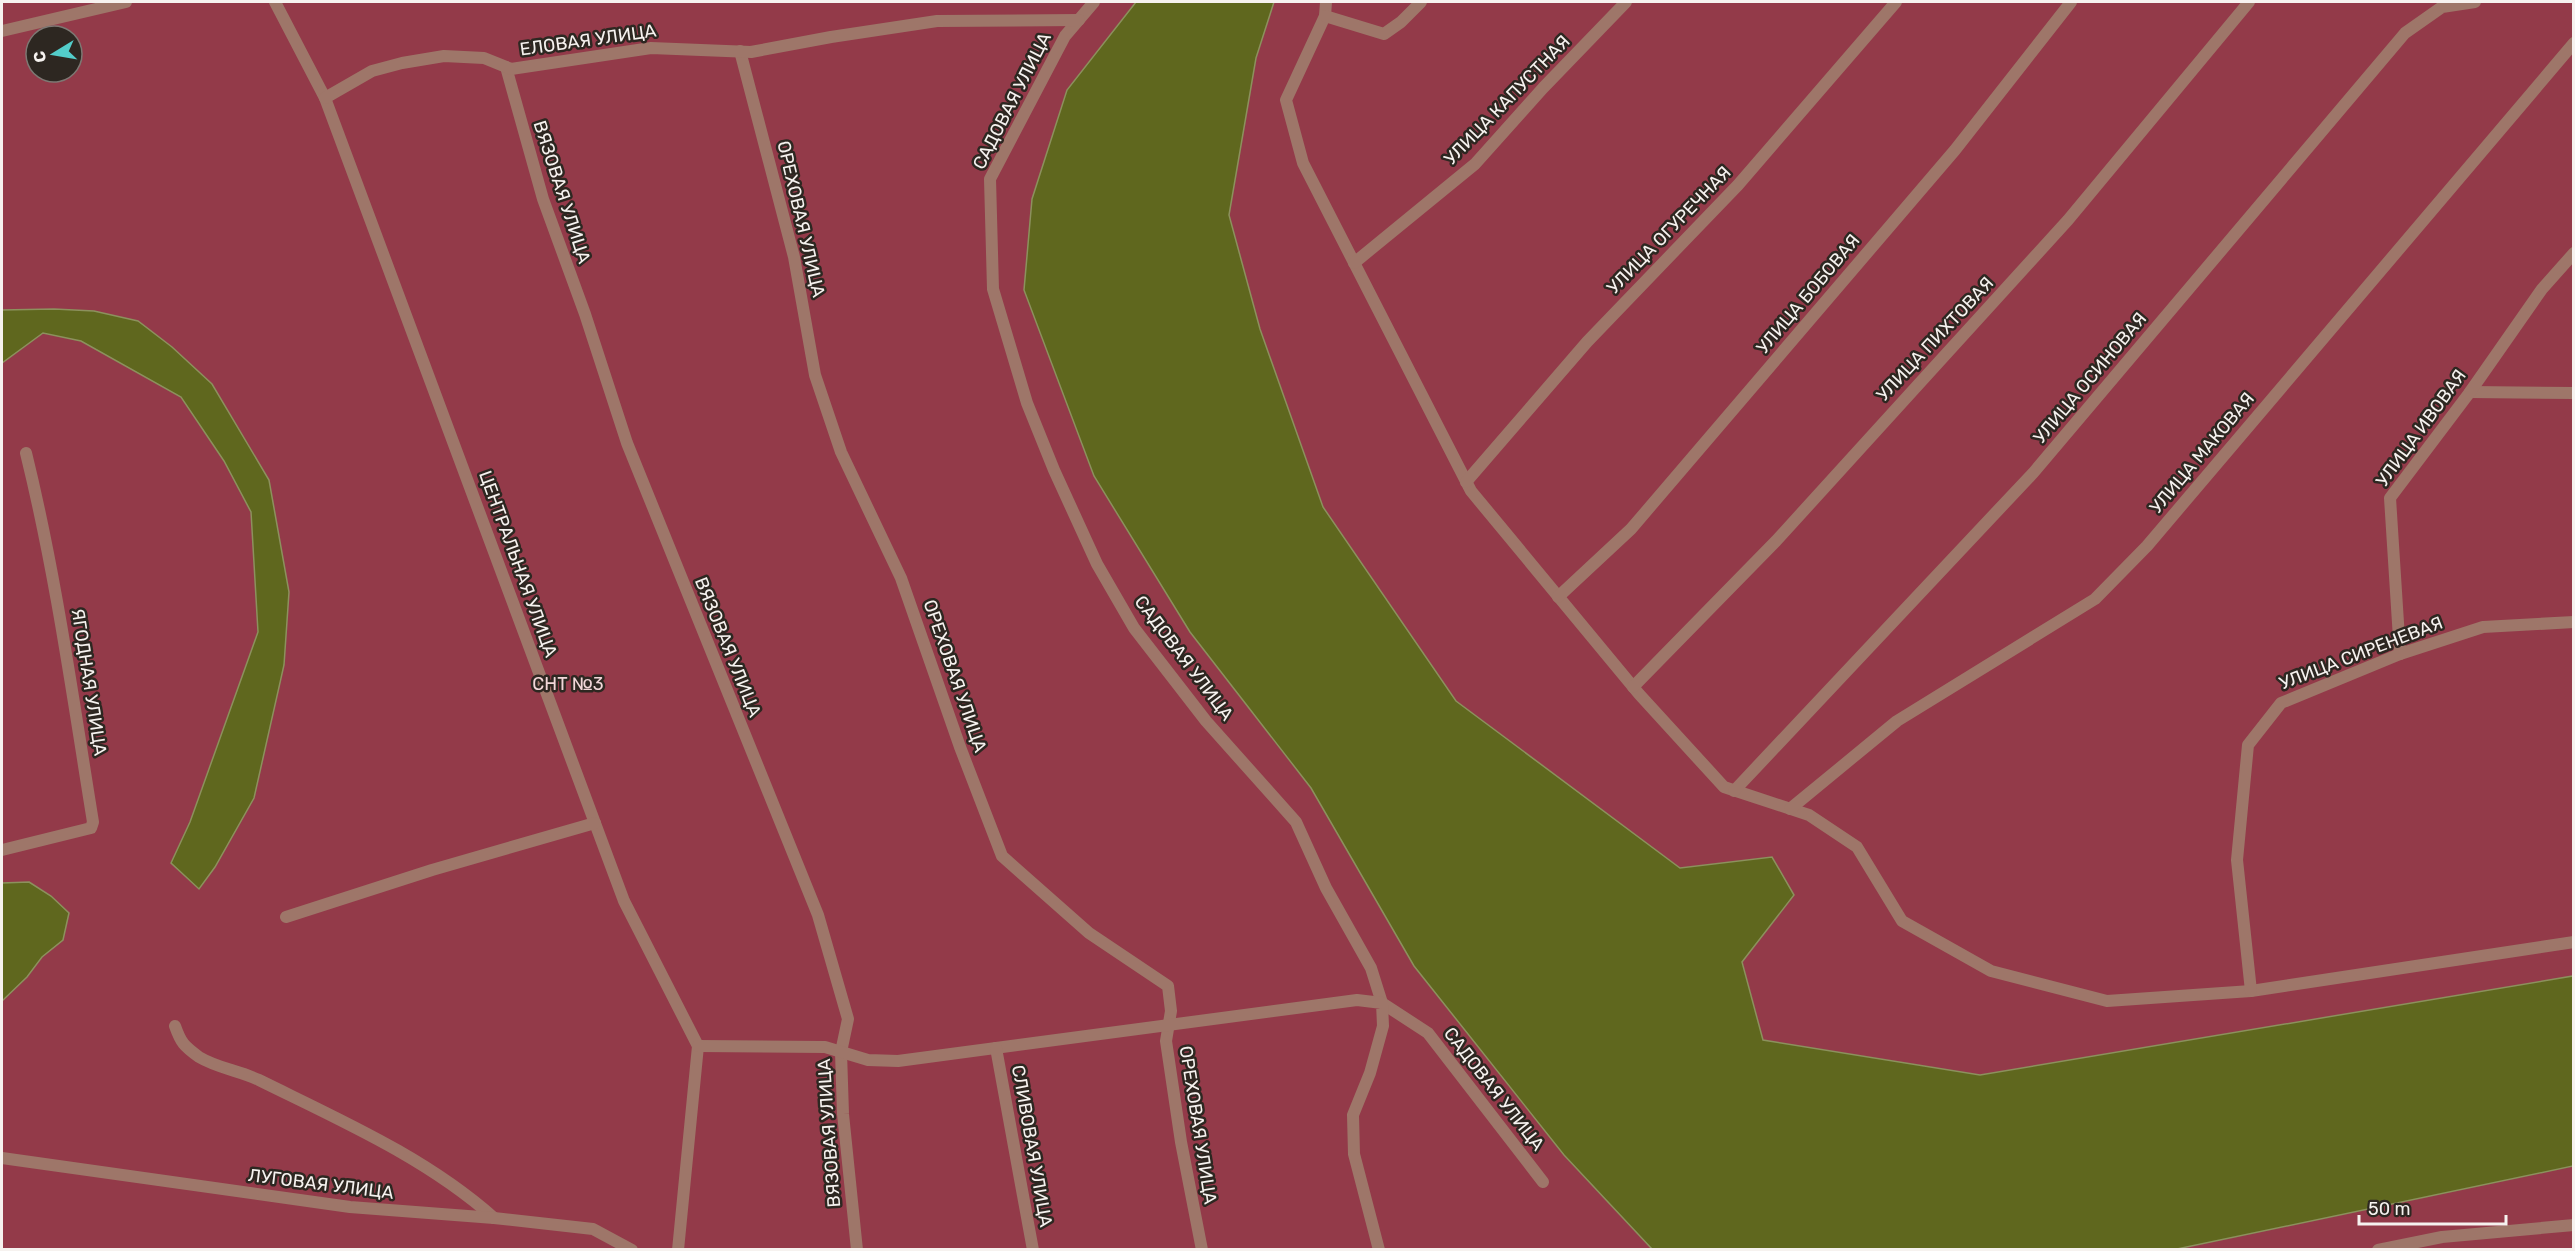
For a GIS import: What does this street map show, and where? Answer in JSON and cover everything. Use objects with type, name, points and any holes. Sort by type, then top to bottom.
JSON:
[{"type":"street","points":[[2,31],[126,2]]},
{"type":"street","name":"ЦЕНТРАЛЬНАЯ УЛИЦА","points":[[275,2],[325,98],[624,901],[698,1046]]},
{"type":"street","name":"САДОВАЯ УЛИЦА","points":[[1094,2],[1065,36],[990,179],[993,289],[1028,403],[1054,470],[1097,564],[1134,628],[1206,721],[1296,822],[1326,888],[1371,968],[1382,1003],[1428,1033],[1543,1182]]},
{"type":"street","points":[[1326,2],[1325,16],[1286,100],[1303,163],[1471,491],[1633,687],[1724,787],[1809,815],[1857,847],[1902,921],[1991,971],[2107,1001],[2251,991],[2574,942]]},
{"type":"street","points":[[1325,16],[1384,34],[1401,22],[1421,2]]},
{"type":"street","name":"УЛИЦА КАПУСТНАЯ","points":[[1354,263],[1474,164],[1626,2]]},
{"type":"street","name":"УЛИЦА ОГУРЕЧНАЯ","points":[[1466,482],[1587,342],[1738,184],[1896,2]]},
{"type":"street","name":"УЛИЦА БОБОВАЯ","points":[[1558,597],[1631,530],[1947,159],[2071,2]]},
{"type":"street","name":"УЛИЦА ПИХТОВАЯ","points":[[1633,687],[1776,541],[2068,220],[2248,2]]},
{"type":"street","name":"УЛИЦА ОСИНОВАЯ","points":[[1734,790],[2034,472],[2405,33],[2442,6],[2475,2]]},
{"type":"street","name":"ЕЛОВАЯ УЛИЦА","points":[[325,98],[372,71],[444,56],[484,58],[511,69],[651,48],[751,52],[937,21],[1079,20]]},
{"type":"street","name":"УЛИЦА МАКОВАЯ","points":[[1790,809],[1897,721],[2095,599],[2147,546],[2574,44]]},
{"type":"street","name":"ОРЕХОВАЯ УЛИЦА","points":[[741,51],[794,257],[815,375],[841,452],[902,578],[960,747],[1002,856],[1089,933],[1168,986],[1171,1011],[1166,1041],[1181,1142],[1202,1250]]},
{"type":"street","name":"ВЯЗОВАЯ УЛИЦА","points":[[506,67],[543,199],[585,314],[627,444],[779,824],[818,915],[848,1018],[841,1052],[843,1114],[857,1250]]},
{"type":"street","name":"УЛИЦА ИВОВАЯ","points":[[2400,654],[2390,498],[2470,392],[2542,289],[2574,254]]},
{"type":"street","points":[[2470,392],[2574,393]]},
{"type":"street","name":"ЯГОДНАЯ УЛИЦА","points":[[2,850],[91,828],[93,822],[61,623],[39,505],[26,453]]},
{"type":"street","name":"УЛИЦА СИРЕНЕВАЯ","points":[[2251,991],[2237,860],[2248,745],[2281,703],[2400,654],[2483,627],[2574,622]]},
{"type":"street","points":[[286,917],[432,870],[595,824]]},
{"type":"street","points":[[678,1250],[698,1046],[825,1047],[868,1060],[898,1061],[1357,1000],[1382,1003],[1383,1026],[1370,1073],[1353,1115],[1354,1154],[1379,1250]]},
{"type":"street","points":[[175,1026],[181,1044],[202,1059],[251,1076],[367,1133],[469,1195],[494,1218]]},
{"type":"street","name":"СЛИВОВАЯ УЛИЦА","points":[[996,1048],[1033,1250]]},
{"type":"street","name":"ЛУГОВАЯ УЛИЦА","points":[[2,1158],[350,1207],[494,1218],[593,1229],[632,1250]]},
{"type":"street","points":[[2378,1250],[2442,1237],[2574,1225]]},
{"type":"green space","name":"СНТ №3","points":[[2,2],[1136,2],[1067,90],[1094,476],[1190,632],[1311,788],[1564,1155],[1652,1249],[2,1250]]},
{"type":"green space","points":[[1274,2],[2573,2],[2573,976],[1980,1075],[1763,1040],[1742,961],[1794,895],[1772,857],[1680,868],[1456,701],[1323,507],[1260,329],[1229,215],[1256,58]]},
{"type":"green space","points":[[2573,1166],[2573,1249],[2177,1249]]},
{"type":"shaded area","points":[[1136,2],[1274,2],[1256,58],[1229,215],[1260,329],[1323,507],[1456,701],[1680,868],[1772,857],[1794,895],[1742,962],[1763,1040],[1980,1075],[2573,976],[2573,1166],[2177,1249],[1652,1249],[1564,1155],[1414,966],[1311,788],[1190,632],[1094,476],[1024,290],[1032,199],[1067,90]]},
{"type":"shaded area","points":[[2,310],[94,311],[138,321],[172,347],[212,384],[269,480],[289,592],[284,665],[254,798],[215,867],[199,889],[171,863],[190,822],[258,632],[251,512],[224,461],[181,397],[81,341],[43,333],[2,363]]},
{"type":"shaded area","points":[[29,882],[51,896],[69,913],[63,940],[42,957],[27,977],[2,1001],[2,883]]}]
